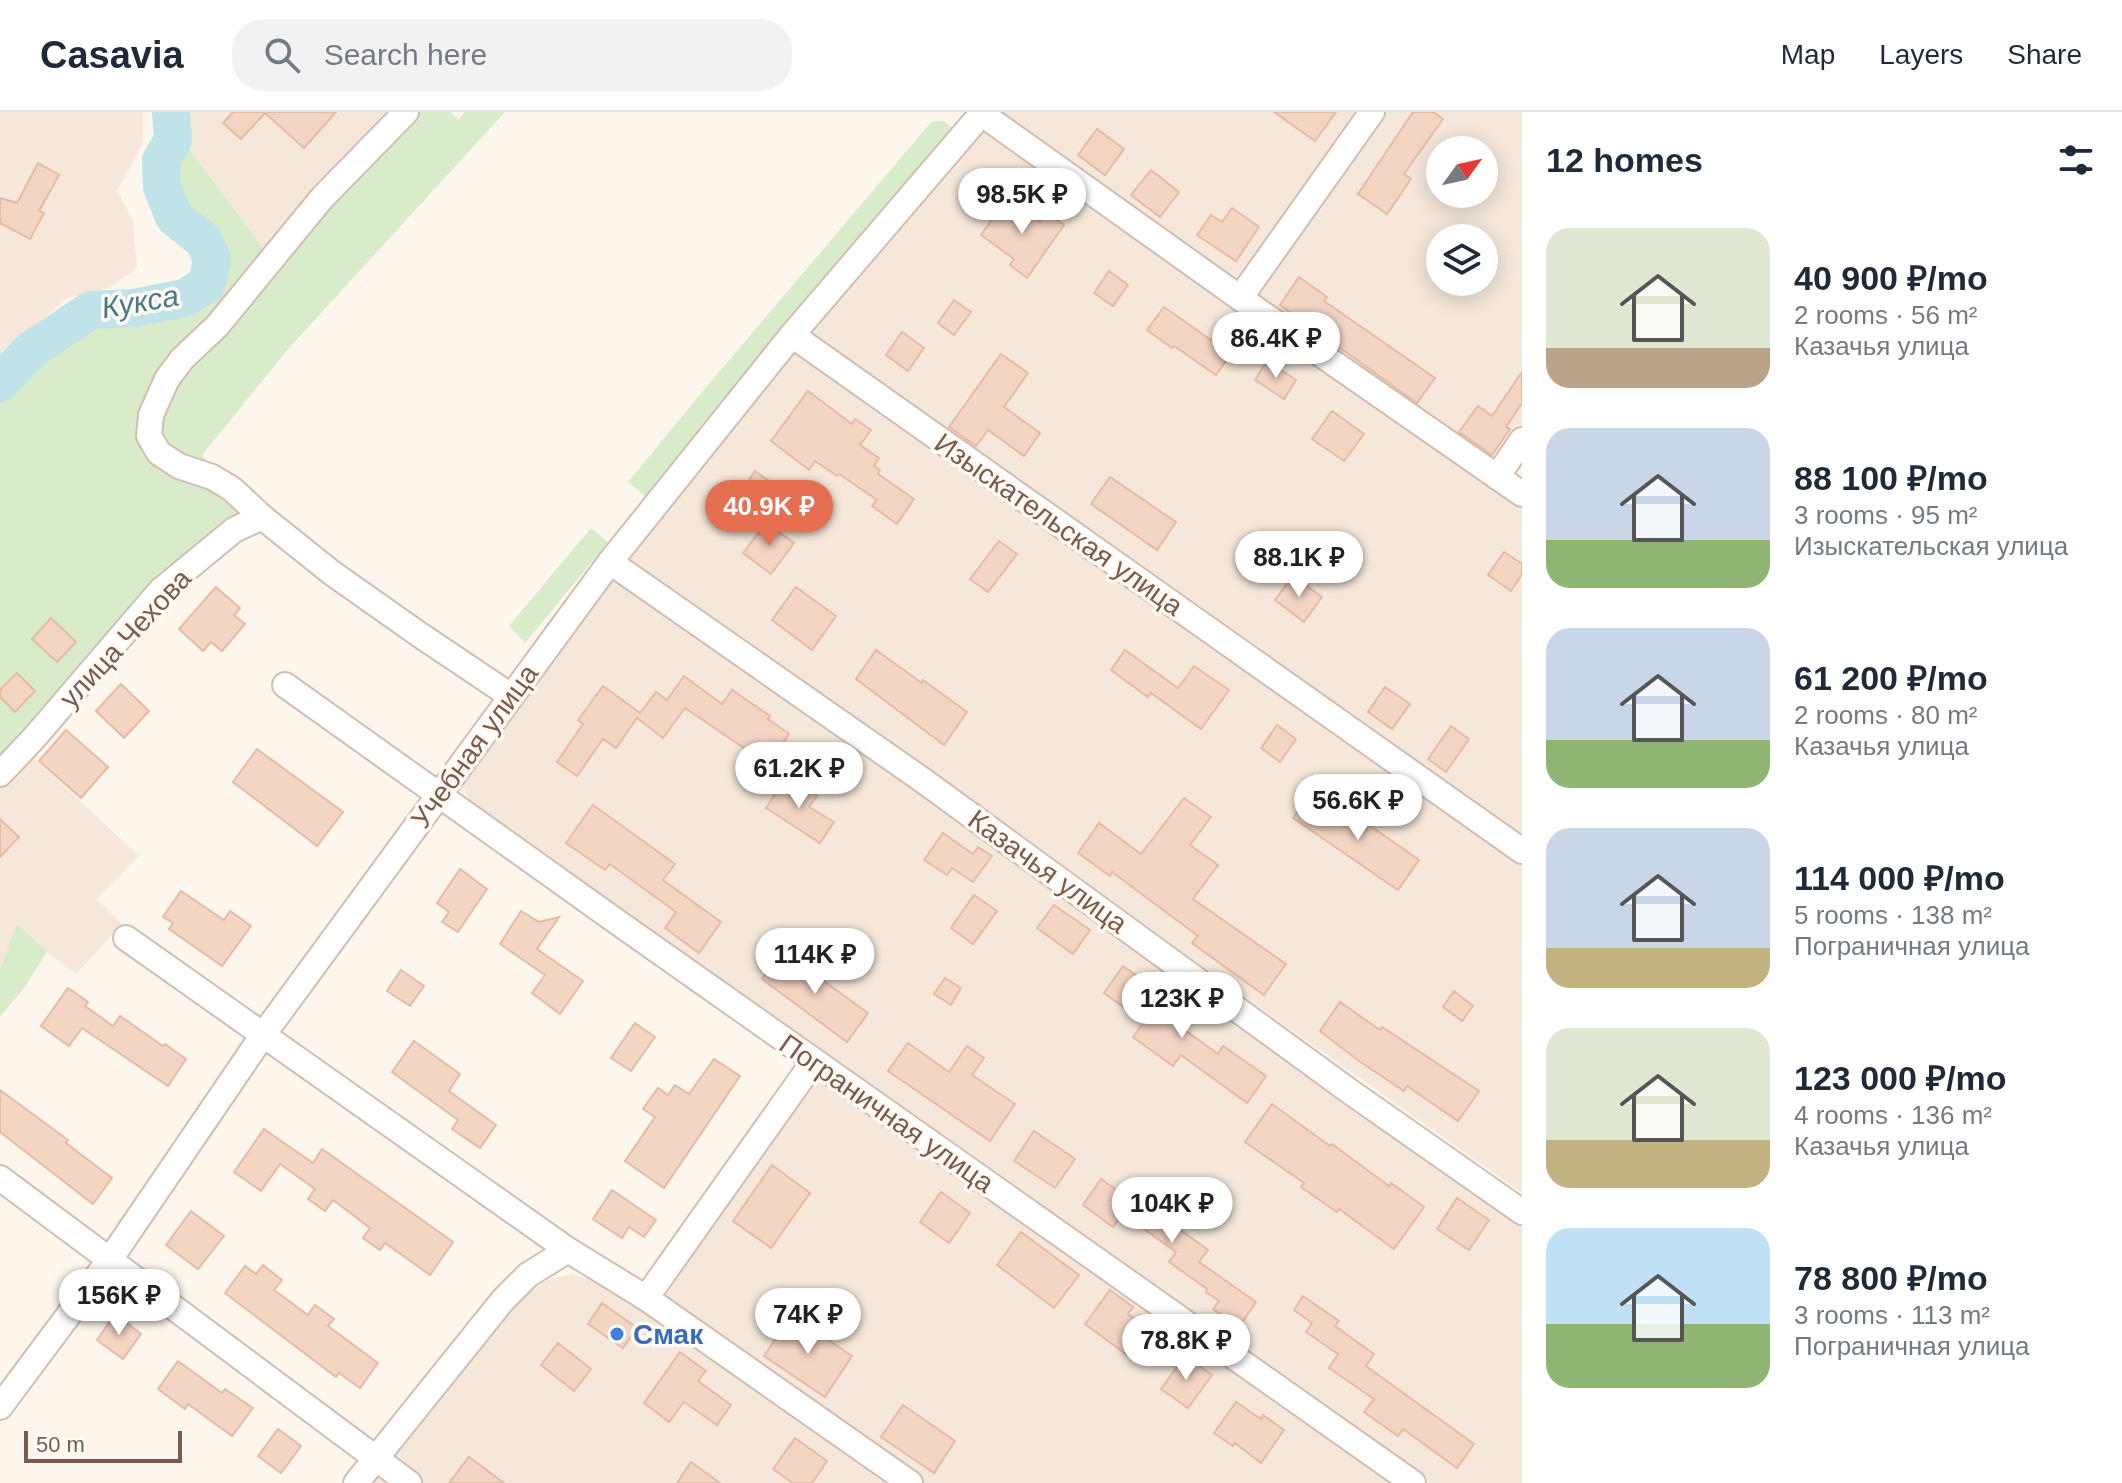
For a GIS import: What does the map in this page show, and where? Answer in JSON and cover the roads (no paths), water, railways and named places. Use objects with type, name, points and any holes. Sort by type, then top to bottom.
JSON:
[{"type":"street","points":[[406,112],[322,198],[227,314],[182,359],[167,379],[151,415],[149,436],[159,453],[179,466],[212,477],[232,489],[332,573],[511,696]]},
{"type":"street","points":[[1240,298],[1372,112]]},
{"type":"street","points":[[983,113],[1240,298],[1522,494]]},
{"type":"street","name":"Учебная улица","points":[[0,1407],[109,1260],[263,1035],[610,562],[792,335],[983,113]]},
{"type":"street","name":"Изыскательская улица","points":[[792,335],[1522,851]]},
{"type":"street","points":[[1497,477],[1522,440]]},
{"type":"street","name":"улица Чехова","points":[[0,774],[160,591],[234,530],[262,517]]},
{"type":"street","name":"Казачья улица","points":[[610,562],[921,779],[1339,1084],[1522,1212]]},
{"type":"street","name":"Пограничная улица","points":[[285,685],[1413,1483]]},
{"type":"street","points":[[126,938],[568,1250],[646,1298],[910,1483]]},
{"type":"street","points":[[646,1298],[814,1061]]},
{"type":"street","points":[[0,1178],[409,1483]]},
{"type":"street","points":[[356,1483],[503,1300],[528,1275],[568,1250]]},
{"type":"waterway","name":"Кукса","points":[[0,383],[31,350],[91,310],[134,308],[185,298],[207,284],[212,259],[203,240],[174,217],[162,187],[161,160],[173,140],[171,112]]},
{"type":"place","name":"Смак","points":[[617,1334]]}]
